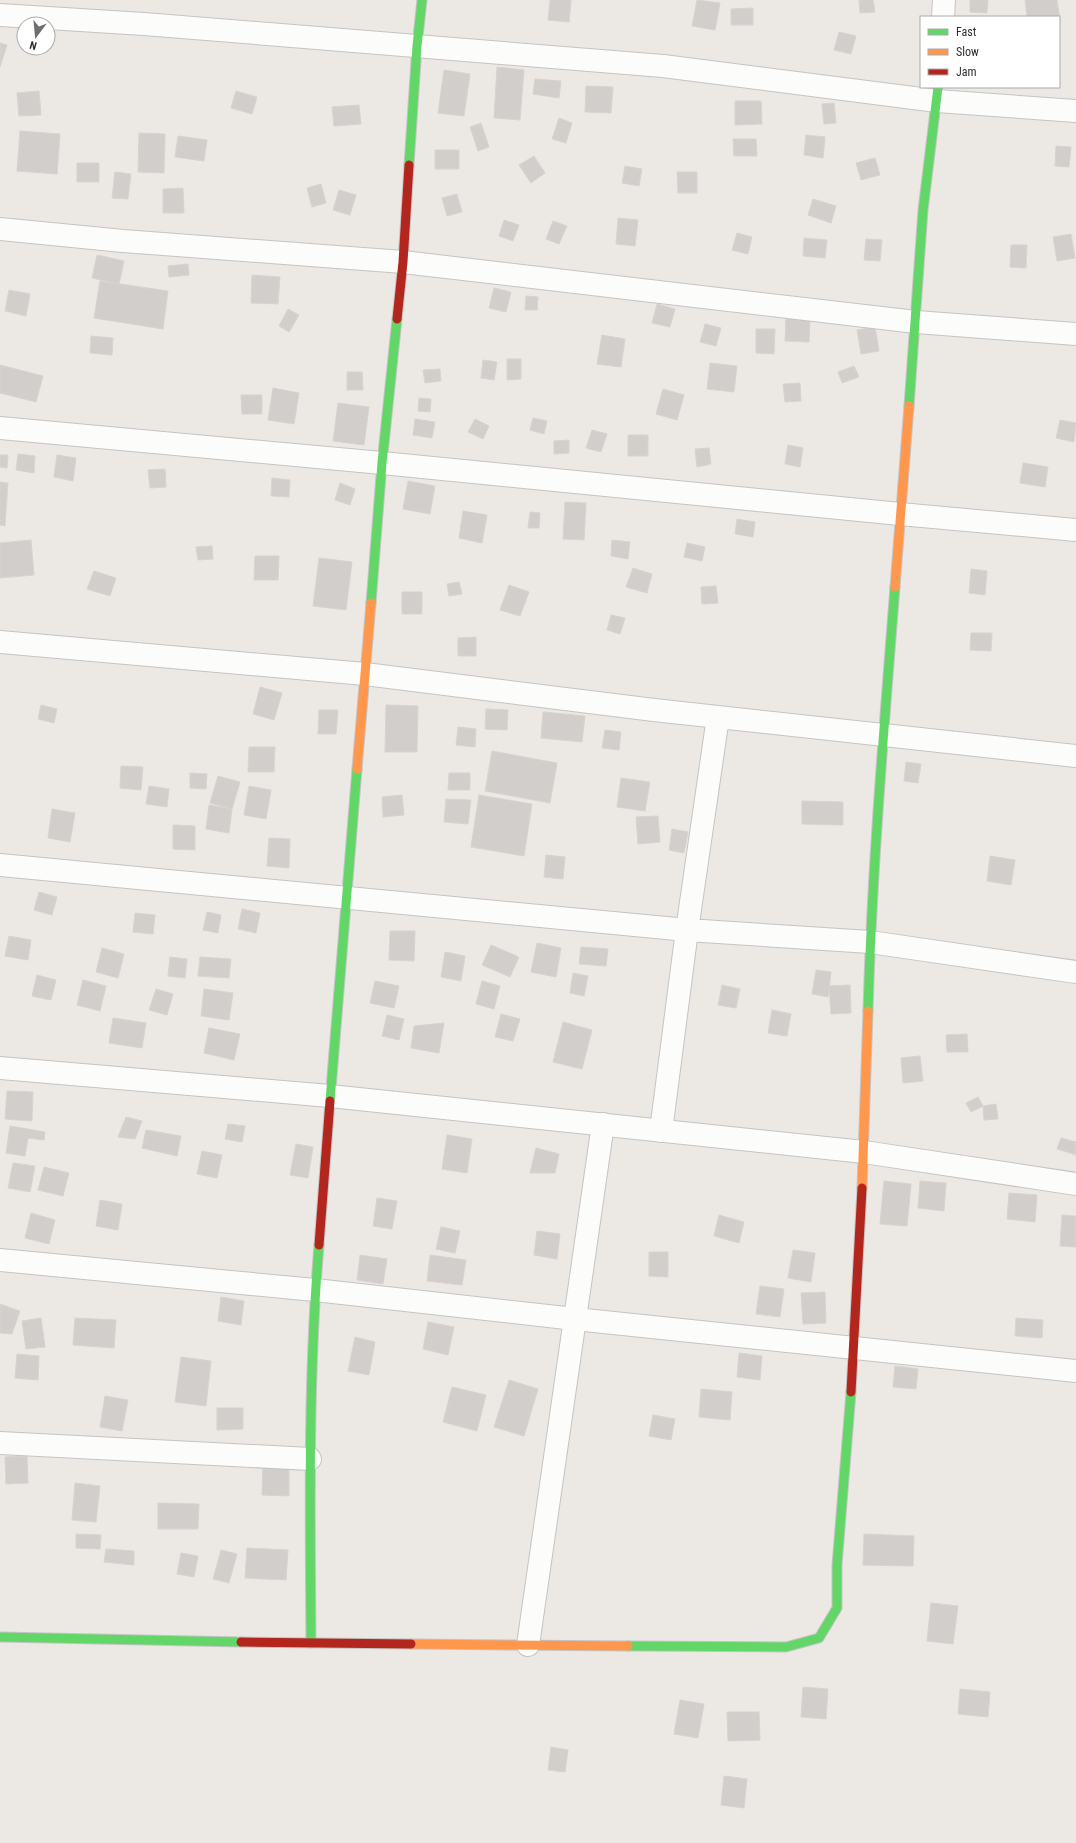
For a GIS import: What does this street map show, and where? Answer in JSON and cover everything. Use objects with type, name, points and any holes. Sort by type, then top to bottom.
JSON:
[{"type":"street","points":[[311,1643],[310,1459],[314,1290],[382,463],[402,262],[417,46],[422,0]]},
{"type":"street","points":[[943,16],[944,0]]},
{"type":"street","points":[[0,15],[144,24],[663,66],[938,94],[1076,111]]},
{"type":"street","points":[[0,1637],[311,1643],[786,1647],[819,1638],[836,1608],[837,1565],[854,1347],[864,1152],[870,942],[883,735],[916,322],[923,210],[938,94]]},
{"type":"street","points":[[0,229],[123,242],[402,262],[916,322],[1076,334]]},
{"type":"street","points":[[0,428],[382,463],[1076,530]]},
{"type":"street","points":[[0,642],[365,674],[718,717],[1076,756]]},
{"type":"street","points":[[661,1131],[687,930],[718,717]]},
{"type":"street","points":[[0,865],[687,930],[870,942],[1076,972]]},
{"type":"street","points":[[0,1068],[330,1096],[864,1152],[1076,1184]]},
{"type":"street","points":[[528,1645],[603,1124]]},
{"type":"street","points":[[0,1260],[314,1290],[575,1320],[854,1347],[1076,1371]]},
{"type":"street","points":[[0,1443],[310,1459]]},
{"type":"building","points":[[550,0],[571,0],[569,22],[548,20]]},
{"type":"building","points":[[697,0],[720,3],[715,30],[692,26]]},
{"type":"building","points":[[859,0],[873,0],[875,12],[860,13]]},
{"type":"building","points":[[970,0],[988,0],[987,13],[970,12]]},
{"type":"building","points":[[1025,0],[1057,0],[1059,16],[1027,16]]},
{"type":"building","points":[[753,8],[753,25],[731,25],[731,9]]},
{"type":"building","points":[[839,32],[856,36],[851,54],[834,50]]},
{"type":"building","points":[[0,43],[7,45],[0,67]]},
{"type":"building","points":[[497,67],[524,70],[520,120],[494,118]]},
{"type":"building","points":[[444,70],[470,74],[464,116],[438,113]]},
{"type":"building","points":[[535,79],[561,81],[559,98],[533,94]]},
{"type":"building","points":[[586,86],[613,87],[611,113],[585,112]]},
{"type":"building","points":[[39,91],[41,115],[19,116],[17,93]]},
{"type":"building","points":[[236,91],[257,97],[252,114],[231,108]]},
{"type":"building","points":[[735,101],[761,101],[762,124],[735,125]]},
{"type":"building","points":[[834,103],[836,123],[824,124],[822,104]]},
{"type":"building","points":[[359,105],[361,124],[334,126],[332,107]]},
{"type":"building","points":[[559,118],[572,123],[566,143],[552,139]]},
{"type":"building","points":[[481,123],[489,147],[478,151],[470,127]]},
{"type":"building","points":[[20,131],[60,134],[57,174],[17,171]]},
{"type":"building","points":[[139,133],[165,134],[164,173],[138,172]]},
{"type":"building","points":[[806,135],[825,137],[823,158],[804,155]]},
{"type":"building","points":[[178,136],[207,140],[204,161],[175,157]]},
{"type":"building","points":[[733,139],[756,139],[757,156],[734,156]]},
{"type":"building","points":[[1056,146],[1071,147],[1069,167],[1055,166]]},
{"type":"building","points":[[435,150],[459,150],[459,169],[435,169]]},
{"type":"building","points":[[534,156],[545,173],[531,183],[519,165]]},
{"type":"building","points":[[875,158],[880,175],[861,180],[856,163]]},
{"type":"building","points":[[77,163],[99,163],[99,182],[77,182]]},
{"type":"building","points":[[625,166],[642,169],[639,186],[622,183]]},
{"type":"building","points":[[115,172],[131,174],[128,199],[112,198]]},
{"type":"building","points":[[677,172],[697,172],[697,193],[678,193]]},
{"type":"building","points":[[321,184],[326,203],[312,207],[307,188]]},
{"type":"building","points":[[183,188],[184,213],[163,213],[163,189]]},
{"type":"building","points":[[339,190],[356,195],[350,215],[333,210]]},
{"type":"building","points":[[457,194],[462,212],[447,216],[442,198]]},
{"type":"building","points":[[813,199],[836,206],[831,223],[808,215]]},
{"type":"building","points":[[618,218],[638,220],[635,246],[616,244]]},
{"type":"building","points":[[504,220],[519,225],[513,241],[499,236]]},
{"type":"building","points":[[553,221],[567,226],[559,244],[546,239]]},
{"type":"building","points":[[737,233],[752,237],[748,254],[732,250]]},
{"type":"building","points":[[1071,234],[1075,258],[1057,261],[1053,237]]},
{"type":"building","points":[[804,238],[827,240],[825,258],[803,256]]},
{"type":"building","points":[[866,239],[882,240],[880,261],[864,260]]},
{"type":"building","points":[[1011,245],[1027,245],[1026,268],[1010,267]]},
{"type":"building","points":[[97,255],[124,261],[119,284],[92,278]]},
{"type":"building","points":[[188,264],[189,275],[169,277],[168,266]]},
{"type":"building","points":[[252,275],[280,277],[278,304],[251,303]]},
{"type":"building","points":[[100,281],[168,291],[163,329],[94,318]]},
{"type":"building","points":[[494,288],[511,292],[506,312],[489,308]]},
{"type":"building","points":[[9,290],[30,294],[26,316],[5,311]]},
{"type":"building","points":[[526,296],[538,297],[537,310],[525,310]]},
{"type":"building","points":[[657,304],[675,309],[670,327],[652,323]]},
{"type":"building","points":[[288,309],[299,315],[289,332],[279,326]]},
{"type":"building","points":[[786,318],[810,319],[809,342],[785,341]]},
{"type":"building","points":[[705,324],[721,328],[716,346],[700,342]]},
{"type":"building","points":[[875,327],[879,351],[861,354],[857,330]]},
{"type":"building","points":[[756,329],[775,329],[774,354],[756,353]]},
{"type":"building","points":[[602,335],[625,339],[621,367],[597,364]]},
{"type":"building","points":[[91,336],[113,338],[112,355],[90,353]]},
{"type":"building","points":[[507,359],[521,359],[521,379],[507,380]]},
{"type":"building","points":[[483,360],[497,362],[494,380],[481,378]]},
{"type":"building","points":[[710,363],[737,366],[734,392],[707,389]]},
{"type":"building","points":[[0,365],[43,376],[36,402],[0,393]]},
{"type":"building","points":[[854,366],[859,377],[842,383],[838,372]]},
{"type":"building","points":[[440,369],[441,381],[425,383],[423,370]]},
{"type":"building","points":[[347,372],[362,372],[363,390],[347,390]]},
{"type":"building","points":[[800,383],[801,401],[785,402],[783,384]]},
{"type":"building","points":[[273,388],[299,393],[294,424],[268,420]]},
{"type":"building","points":[[663,389],[684,395],[677,420],[656,414]]},
{"type":"building","points":[[241,395],[262,395],[262,414],[242,414]]},
{"type":"building","points":[[419,398],[431,399],[430,412],[418,411]]},
{"type":"building","points":[[338,403],[369,407],[364,445],[333,441]]},
{"type":"building","points":[[533,418],[547,421],[544,434],[530,430]]},
{"type":"building","points":[[415,419],[435,422],[432,438],[413,435]]},
{"type":"building","points":[[475,419],[489,426],[483,439],[468,432]]},
{"type":"building","points":[[1060,420],[1076,423],[1074,442],[1056,438]]},
{"type":"building","points":[[592,430],[607,434],[601,452],[586,448]]},
{"type":"building","points":[[628,435],[648,435],[648,456],[628,456]]},
{"type":"building","points":[[569,440],[569,453],[554,454],[554,441]]},
{"type":"building","points":[[788,445],[803,448],[800,467],[785,464]]},
{"type":"building","points":[[709,448],[711,464],[697,467],[695,449]]},
{"type":"building","points":[[18,454],[35,456],[34,473],[16,470]]},
{"type":"building","points":[[0,455],[8,455],[7,468],[0,467]]},
{"type":"building","points":[[57,455],[76,458],[73,481],[54,477]]},
{"type":"building","points":[[1023,463],[1048,467],[1045,487],[1020,483]]},
{"type":"building","points":[[165,469],[166,487],[150,488],[148,470]]},
{"type":"building","points":[[272,478],[290,480],[289,497],[271,496]]},
{"type":"building","points":[[408,481],[435,486],[430,514],[403,509]]},
{"type":"building","points":[[0,482],[8,483],[5,526],[0,525]]},
{"type":"building","points":[[340,483],[355,489],[350,505],[335,500]]},
{"type":"building","points":[[565,502],[586,503],[584,540],[563,539]]},
{"type":"building","points":[[463,511],[487,515],[482,543],[459,538]]},
{"type":"building","points":[[530,512],[540,513],[539,528],[528,528]]},
{"type":"building","points":[[737,519],[755,522],[753,537],[735,534]]},
{"type":"building","points":[[31,540],[34,575],[0,578],[0,543]]},
{"type":"building","points":[[612,540],[630,542],[628,559],[611,556]]},
{"type":"building","points":[[687,543],[705,547],[702,561],[684,557]]},
{"type":"building","points":[[212,546],[213,559],[198,560],[196,547]]},
{"type":"building","points":[[255,556],[279,556],[278,580],[254,580]]},
{"type":"building","points":[[319,558],[352,562],[346,610],[313,606]]},
{"type":"building","points":[[633,568],[652,574],[647,593],[626,587]]},
{"type":"building","points":[[971,569],[987,571],[985,595],[969,593]]},
{"type":"building","points":[[94,571],[116,578],[110,596],[87,589]]},
{"type":"building","points":[[459,582],[462,594],[449,596],[447,584]]},
{"type":"building","points":[[509,585],[529,592],[520,616],[500,610]]},
{"type":"building","points":[[716,586],[718,603],[702,604],[701,587]]},
{"type":"building","points":[[402,592],[422,592],[422,614],[402,614]]},
{"type":"building","points":[[611,615],[625,618],[620,634],[607,630]]},
{"type":"building","points":[[971,633],[992,633],[991,651],[970,650]]},
{"type":"building","points":[[476,637],[476,656],[458,656],[458,638]]},
{"type":"building","points":[[260,687],[282,693],[274,720],[253,714]]},
{"type":"building","points":[[41,705],[57,709],[54,723],[38,719]]},
{"type":"building","points":[[386,705],[418,706],[417,752],[385,752]]},
{"type":"building","points":[[486,709],[508,710],[507,730],[485,729]]},
{"type":"building","points":[[319,710],[338,710],[336,734],[318,734]]},
{"type":"building","points":[[543,712],[585,716],[582,742],[541,738]]},
{"type":"building","points":[[458,727],[476,729],[475,747],[456,745]]},
{"type":"building","points":[[605,730],[621,732],[619,750],[602,748]]},
{"type":"building","points":[[249,747],[275,747],[274,772],[248,772]]},
{"type":"building","points":[[492,751],[557,763],[550,803],[485,791]]},
{"type":"building","points":[[906,762],[921,764],[918,783],[904,781]]},
{"type":"building","points":[[121,766],[143,767],[141,790],[120,788]]},
{"type":"building","points":[[190,773],[207,774],[206,789],[190,788]]},
{"type":"building","points":[[449,773],[470,773],[470,790],[448,790]]},
{"type":"building","points":[[218,776],[240,782],[232,809],[210,803]]},
{"type":"building","points":[[621,778],[650,782],[645,811],[617,807]]},
{"type":"building","points":[[149,786],[169,789],[167,807],[146,804]]},
{"type":"building","points":[[249,786],[271,790],[266,819],[244,815]]},
{"type":"building","points":[[402,795],[404,815],[383,817],[382,797]]},
{"type":"building","points":[[479,795],[532,804],[524,856],[471,847]]},
{"type":"building","points":[[446,799],[471,800],[468,824],[444,822]]},
{"type":"building","points":[[802,801],[843,802],[843,825],[802,824]]},
{"type":"building","points":[[209,805],[232,809],[229,833],[206,829]]},
{"type":"building","points":[[52,809],[75,813],[70,842],[48,838]]},
{"type":"building","points":[[658,816],[660,842],[638,844],[636,817]]},
{"type":"building","points":[[173,825],[195,826],[195,850],[173,849]]},
{"type":"building","points":[[672,829],[688,832],[684,853],[669,850]]},
{"type":"building","points":[[269,838],[290,839],[289,868],[267,866]]},
{"type":"building","points":[[546,855],[565,857],[563,879],[544,877]]},
{"type":"building","points":[[990,856],[1015,860],[1011,885],[987,881]]},
{"type":"building","points":[[39,892],[57,897],[52,915],[34,910]]},
{"type":"building","points":[[242,909],[260,913],[256,933],[238,929]]},
{"type":"building","points":[[207,912],[221,915],[218,933],[203,930]]},
{"type":"building","points":[[135,913],[155,915],[153,934],[133,932]]},
{"type":"building","points":[[390,931],[415,931],[414,961],[389,960]]},
{"type":"building","points":[[9,936],[31,940],[28,960],[5,956]]},
{"type":"building","points":[[537,943],[561,948],[556,977],[531,972]]},
{"type":"building","points":[[491,945],[519,957],[510,977],[482,965]]},
{"type":"building","points":[[581,947],[608,949],[606,966],[579,964]]},
{"type":"building","points":[[102,948],[124,954],[118,978],[96,972]]},
{"type":"building","points":[[445,952],[465,956],[461,981],[441,977]]},
{"type":"building","points":[[170,957],[187,959],[185,978],[168,976]]},
{"type":"building","points":[[200,957],[231,959],[229,978],[198,976]]},
{"type":"building","points":[[816,970],[831,972],[828,997],[812,994]]},
{"type":"building","points":[[573,973],[588,976],[584,996],[570,993]]},
{"type":"building","points":[[37,975],[56,980],[51,1000],[32,996]]},
{"type":"building","points":[[83,980],[106,986],[100,1011],[77,1005]]},
{"type":"building","points":[[375,981],[399,986],[394,1008],[370,1003]]},
{"type":"building","points":[[482,981],[500,986],[494,1009],[476,1004]]},
{"type":"building","points":[[722,985],[740,989],[736,1008],[718,1005]]},
{"type":"building","points":[[850,985],[851,1013],[831,1014],[829,986]]},
{"type":"building","points":[[156,989],[173,994],[167,1015],[149,1010]]},
{"type":"building","points":[[204,989],[233,993],[229,1020],[201,1016]]},
{"type":"building","points":[[772,1010],[791,1014],[787,1036],[768,1033]]},
{"type":"building","points":[[501,1014],[520,1019],[513,1041],[495,1037]]},
{"type":"building","points":[[387,1015],[404,1019],[399,1040],[382,1036]]},
{"type":"building","points":[[113,1018],[146,1023],[142,1048],[109,1043]]},
{"type":"building","points":[[563,1022],[592,1030],[582,1069],[553,1062]]},
{"type":"building","points":[[444,1023],[439,1053],[411,1048],[414,1026]]},
{"type":"building","points":[[209,1028],[240,1034],[234,1060],[204,1053]]},
{"type":"building","points":[[967,1034],[968,1052],[947,1052],[946,1035]]},
{"type":"building","points":[[920,1056],[923,1081],[903,1083],[901,1058]]},
{"type":"building","points":[[7,1091],[33,1092],[32,1121],[5,1119]]},
{"type":"building","points":[[978,1097],[983,1106],[971,1112],[966,1103]]},
{"type":"building","points":[[996,1104],[998,1119],[984,1120],[983,1106]]},
{"type":"building","points":[[126,1117],[142,1121],[135,1139],[118,1137]]},
{"type":"building","points":[[228,1124],[245,1126],[242,1142],[225,1139]]},
{"type":"building","points":[[10,1126],[45,1132],[44,1140],[28,1138],[25,1156],[6,1153]]},
{"type":"building","points":[[146,1130],[181,1136],[177,1156],[142,1148]]},
{"type":"building","points":[[447,1135],[472,1139],[467,1173],[442,1169]]},
{"type":"building","points":[[1061,1138],[1076,1142],[1076,1155],[1057,1149]]},
{"type":"building","points":[[296,1144],[313,1147],[308,1178],[290,1175]]},
{"type":"building","points":[[536,1148],[559,1154],[555,1173],[530,1173]]},
{"type":"building","points":[[202,1151],[222,1155],[217,1178],[197,1174]]},
{"type":"building","points":[[13,1163],[35,1166],[30,1192],[8,1188]]},
{"type":"building","points":[[44,1167],[69,1173],[63,1196],[38,1190]]},
{"type":"building","points":[[884,1181],[911,1184],[907,1226],[880,1224]]},
{"type":"building","points":[[920,1181],[946,1183],[944,1211],[918,1208]]},
{"type":"building","points":[[1009,1193],[1037,1195],[1035,1222],[1007,1219]]},
{"type":"building","points":[[377,1198],[397,1201],[392,1229],[373,1226]]},
{"type":"building","points":[[100,1200],[122,1204],[118,1230],[96,1226]]},
{"type":"building","points":[[31,1213],[55,1220],[49,1244],[25,1238]]},
{"type":"building","points":[[719,1215],[744,1222],[739,1243],[714,1236]]},
{"type":"building","points":[[1062,1215],[1076,1216],[1076,1247],[1060,1246]]},
{"type":"building","points":[[441,1227],[460,1231],[455,1253],[436,1249]]},
{"type":"building","points":[[537,1231],[560,1234],[557,1259],[534,1255]]},
{"type":"building","points":[[793,1250],[815,1253],[811,1282],[788,1278]]},
{"type":"building","points":[[649,1252],[668,1252],[668,1277],[649,1276]]},
{"type":"building","points":[[360,1255],[387,1259],[383,1284],[357,1280]]},
{"type":"building","points":[[430,1255],[466,1260],[462,1285],[427,1281]]},
{"type":"building","points":[[760,1286],[784,1289],[780,1317],[756,1314]]},
{"type":"building","points":[[825,1292],[826,1323],[803,1324],[801,1293]]},
{"type":"building","points":[[221,1297],[244,1301],[241,1325],[218,1321]]},
{"type":"building","points":[[0,1304],[20,1311],[12,1334],[0,1333]]},
{"type":"building","points":[[41,1318],[45,1347],[26,1349],[22,1321]]},
{"type":"building","points":[[75,1318],[116,1320],[114,1348],[73,1345]]},
{"type":"building","points":[[1016,1318],[1043,1320],[1042,1338],[1015,1336]]},
{"type":"building","points":[[428,1322],[454,1327],[448,1355],[423,1349]]},
{"type":"building","points":[[355,1337],[375,1342],[369,1375],[348,1371]]},
{"type":"building","points":[[739,1353],[762,1356],[760,1380],[737,1377]]},
{"type":"building","points":[[17,1354],[39,1356],[38,1380],[15,1378]]},
{"type":"building","points":[[181,1357],[211,1361],[206,1406],[175,1402]]},
{"type":"building","points":[[895,1366],[918,1369],[916,1389],[893,1387]]},
{"type":"building","points":[[509,1380],[538,1389],[524,1436],[494,1427]]},
{"type":"building","points":[[452,1387],[486,1395],[477,1431],[443,1422]]},
{"type":"building","points":[[701,1389],[732,1392],[730,1420],[699,1417]]},
{"type":"building","points":[[105,1396],[128,1400],[122,1431],[100,1427]]},
{"type":"building","points":[[217,1408],[243,1408],[243,1429],[217,1430]]},
{"type":"building","points":[[653,1415],[675,1419],[671,1440],[649,1436]]},
{"type":"building","points":[[27,1456],[28,1483],[6,1484],[5,1457]]},
{"type":"building","points":[[263,1465],[289,1466],[289,1496],[262,1495]]},
{"type":"building","points":[[75,1483],[100,1486],[96,1522],[72,1520]]},
{"type":"building","points":[[158,1503],[199,1504],[198,1529],[158,1529]]},
{"type":"building","points":[[76,1534],[101,1535],[100,1549],[76,1548]]},
{"type":"building","points":[[864,1534],[914,1536],[913,1566],[863,1565]]},
{"type":"building","points":[[247,1548],[288,1550],[286,1580],[245,1578]]},
{"type":"building","points":[[106,1549],[134,1551],[134,1565],[104,1562]]},
{"type":"building","points":[[221,1550],[237,1554],[229,1583],[213,1579]]},
{"type":"building","points":[[181,1553],[198,1556],[194,1577],[177,1574]]},
{"type":"building","points":[[931,1603],[958,1606],[953,1644],[927,1641]]},
{"type":"building","points":[[803,1687],[828,1689],[826,1719],[801,1717]]},
{"type":"building","points":[[960,1689],[990,1692],[988,1717],[958,1714]]},
{"type":"building","points":[[680,1700],[704,1704],[698,1738],[674,1734]]},
{"type":"building","points":[[727,1712],[759,1712],[760,1740],[728,1741]]},
{"type":"building","points":[[551,1747],[568,1750],[565,1772],[548,1770]]},
{"type":"building","points":[[724,1776],[747,1779],[744,1808],[721,1805]]},
{"type":"traffic: fast","points":[[409,165],[417,46],[422,0]]},
{"type":"traffic: fast","points":[[909,406],[923,210],[938,88]]},
{"type":"traffic: fast","points":[[371,603],[382,463],[397,319]]},
{"type":"traffic: fast","points":[[868,1011],[875,852],[895,587]]},
{"type":"traffic: fast","points":[[330,1101],[357,769]]},
{"type":"traffic: fast","points":[[311,1643],[311,1394],[315,1295],[319,1245]]},
{"type":"traffic: fast","points":[[628,1646],[786,1647],[819,1638],[837,1608],[837,1565],[851,1392]]},
{"type":"traffic: fast","points":[[0,1637],[241,1642]]},
{"type":"traffic: slow","points":[[895,587],[909,406]]},
{"type":"traffic: slow","points":[[357,769],[371,603]]},
{"type":"traffic: slow","points":[[862,1188],[868,1011]]},
{"type":"traffic: slow","points":[[411,1644],[628,1646]]},
{"type":"traffic: jam","points":[[397,319],[403,262],[409,165]]},
{"type":"traffic: jam","points":[[319,1245],[330,1101]]},
{"type":"traffic: jam","points":[[851,1392],[862,1188]]},
{"type":"traffic: jam","points":[[241,1642],[411,1644]]}]
